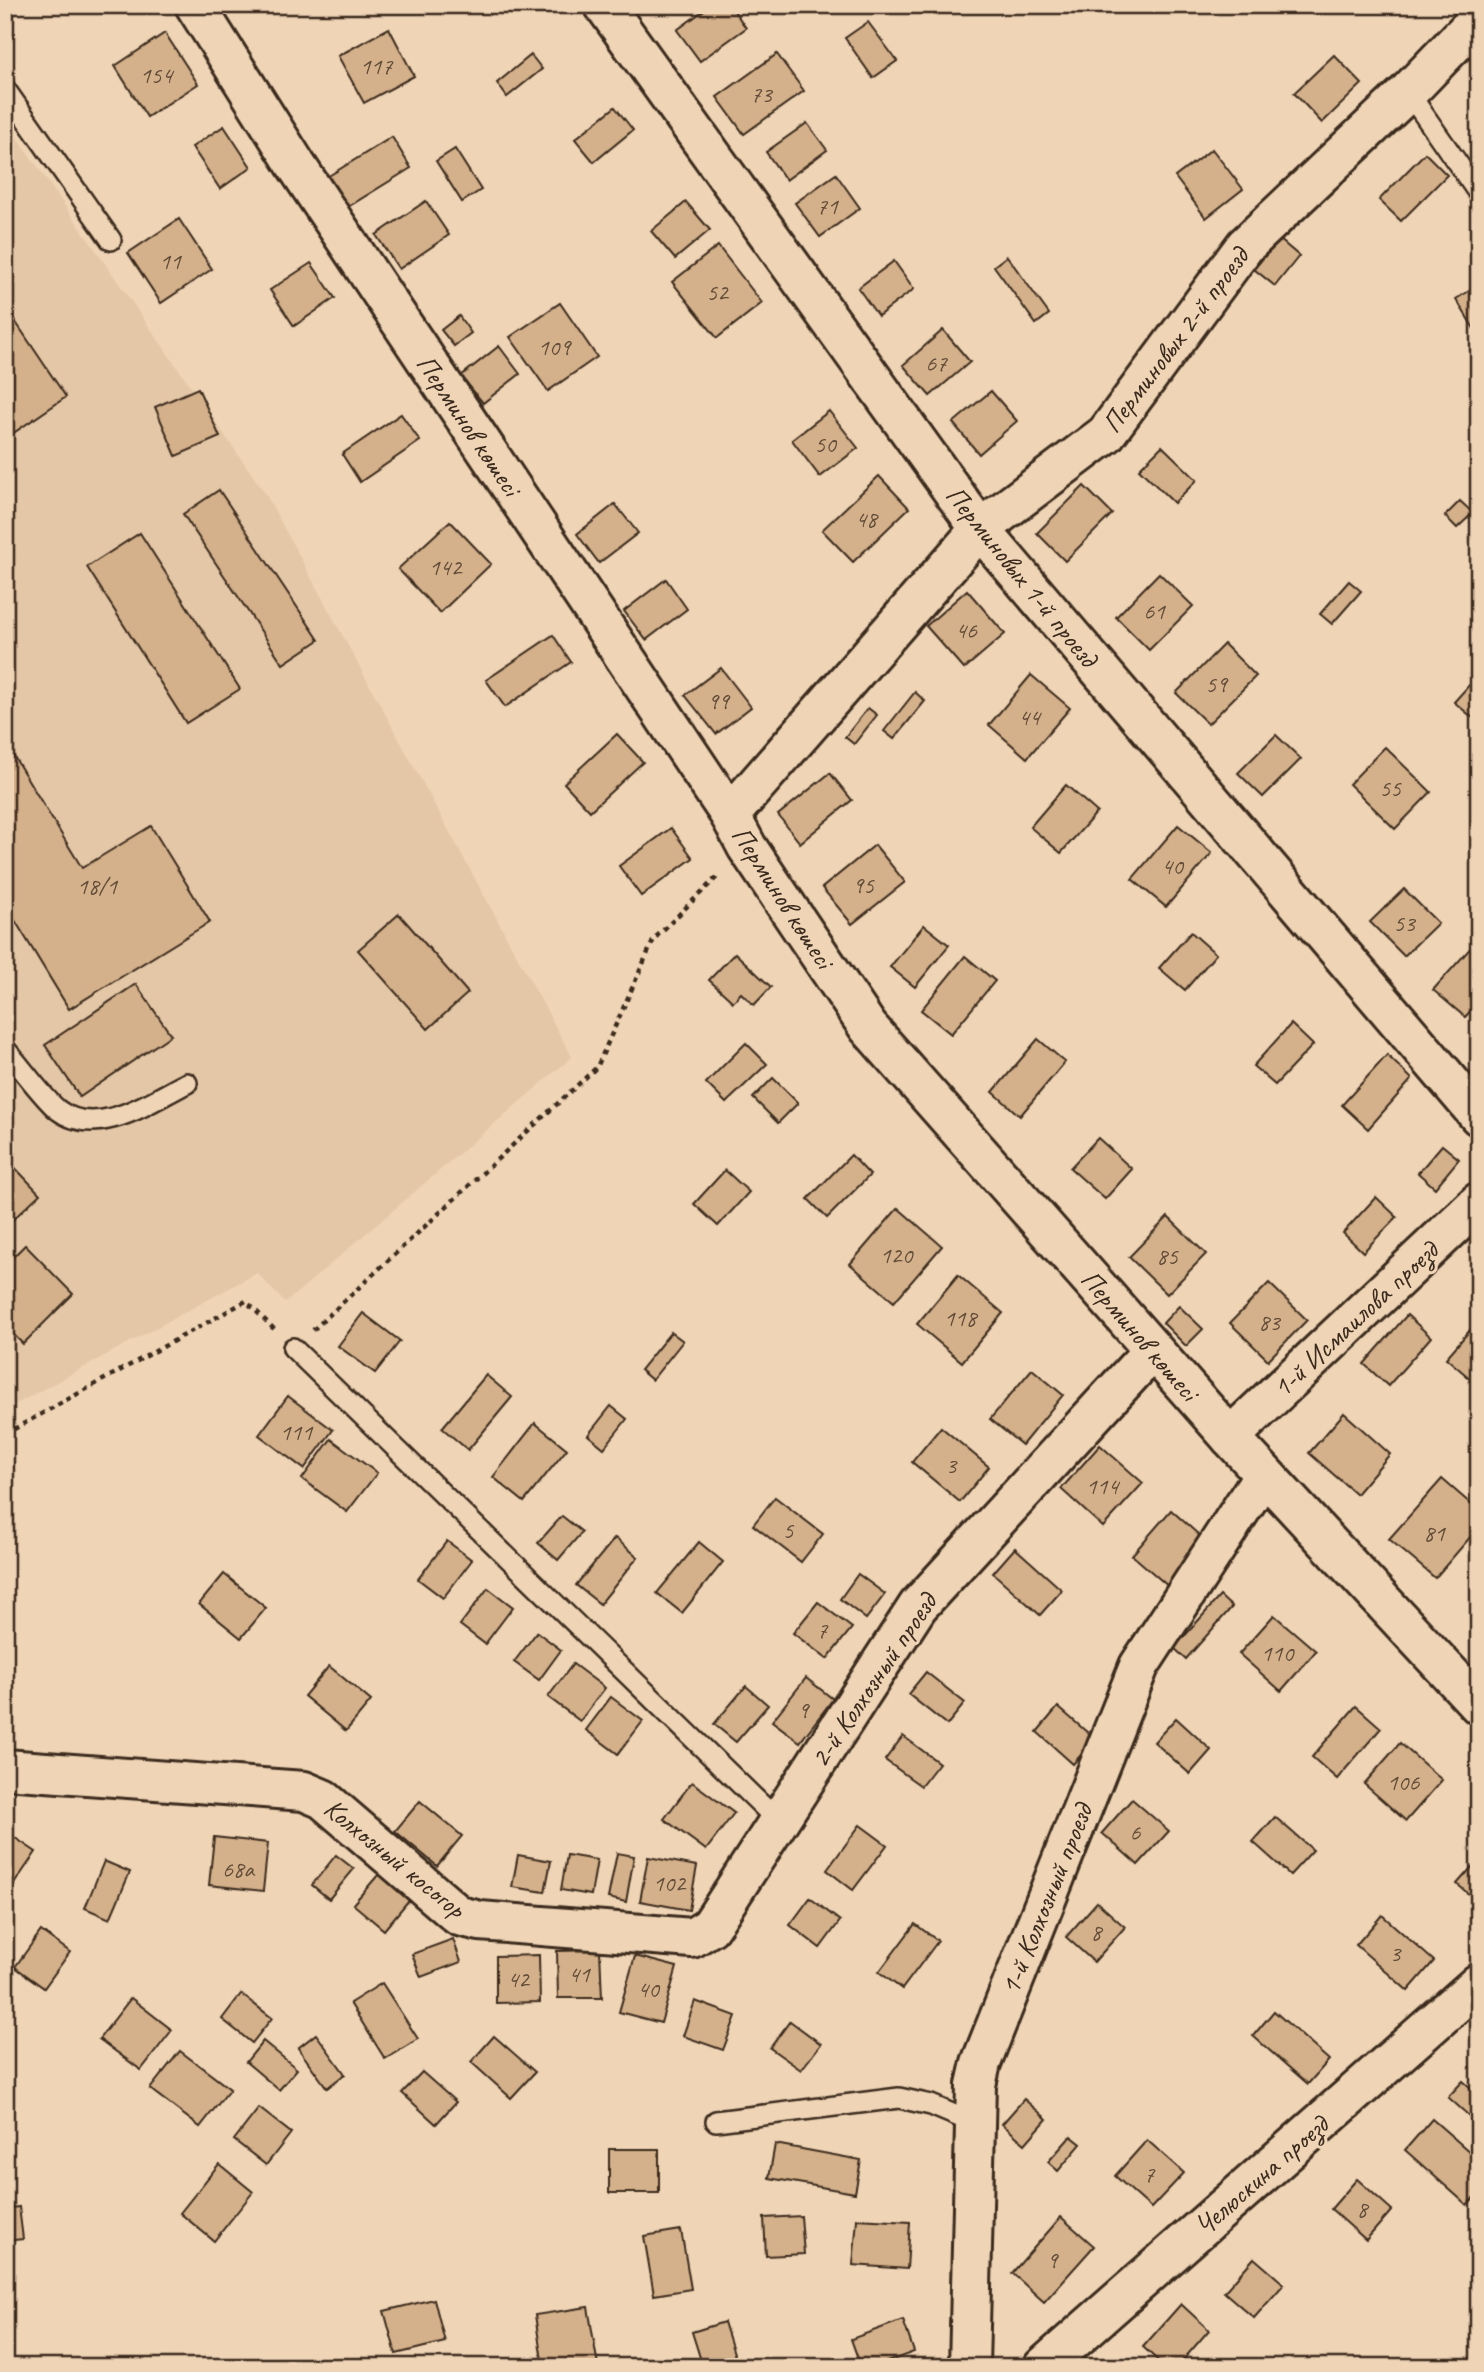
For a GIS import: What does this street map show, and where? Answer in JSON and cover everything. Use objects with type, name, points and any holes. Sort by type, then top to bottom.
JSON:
[{"type":"street","name":"Перминов көшесі","points":[[195,5],[303,177],[868,1027],[1230,1437],[1479,1705]]},
{"type":"street","name":"Перминовых 1-й проезд","points":[[604,5],[980,529],[1479,1116]]},
{"type":"street","name":"Перминовых 2-й проезд","points":[[738,831],[980,529],[1106,434],[1245,246],[1408,92],[1479,18]]},
{"type":"street","name":"1-й Исмаилова проезд","points":[[1230,1437],[1479,1202]]},
{"type":"street","name":"2-й Колхозный проезд","points":[[702,1934],[716,1918],[918,1606],[1153,1350]]},
{"type":"street","name":"1-й Колхозный проезд","points":[[969,2367],[976,2085],[985,2053],[1139,1666],[1264,1474]]},
{"type":"street","name":"Колхозный косогор","points":[[5,1769],[304,1791],[332,1806],[459,1916],[480,1921],[681,1938],[702,1934]]},
{"type":"street","name":"Челюскина проезд","points":[[1043,2367],[1479,1983]]},
{"type":"lane","points":[[5,89],[111,240]]},
{"type":"lane","points":[[1408,92],[1479,194]]},
{"type":"lane","points":[[5,1049],[57,1109],[75,1120],[117,1118],[187,1083]]},
{"type":"lane","points":[[293,1348],[779,1822]]},
{"type":"lane","points":[[716,2122],[899,2098],[932,2105],[976,2124]]},
{"type":"path","points":[[5,1434],[246,1301],[293,1348],[597,1067],[654,939],[738,831]]},
{"type":"shaded area","points":[[5,120],[265,493],[572,1057],[285,1303],[257,1273],[5,1410]]},
{"type":"building","points":[[711,5],[730,5],[746,28],[700,61],[677,30]]},
{"type":"building","points":[[868,22],[897,61],[873,78],[845,38]]},
{"type":"building","points":[[389,28],[414,76],[364,103],[338,56]]},
{"type":"building","points":[[165,33],[198,84],[147,117],[115,66]]},
{"type":"building","points":[[777,54],[804,91],[744,134],[717,97]]},
{"type":"building","points":[[531,55],[542,69],[507,97],[497,83]]},
{"type":"building","points":[[1334,55],[1362,84],[1322,123],[1294,93]]},
{"type":"building","points":[[615,107],[633,130],[594,162],[575,139]]},
{"type":"building","points":[[807,123],[827,150],[786,180],[766,152]]},
{"type":"building","points":[[224,126],[251,167],[220,189],[192,147]]},
{"type":"building","points":[[392,137],[411,168],[346,208],[327,177]]},
{"type":"building","points":[[455,149],[481,190],[462,202],[436,161]]},
{"type":"building","points":[[1212,149],[1243,189],[1206,218],[1175,177]]},
{"type":"building","points":[[1425,153],[1447,175],[1401,221],[1379,200]]},
{"type":"building","points":[[836,174],[860,208],[820,237],[795,203]]},
{"type":"building","points":[[426,201],[449,235],[399,269],[376,235]]},
{"type":"building","points":[[686,202],[710,230],[675,259],[651,231]]},
{"type":"building","points":[[179,219],[212,269],[161,303],[128,253]]},
{"type":"building","points":[[1279,239],[1299,256],[1275,286],[1254,269]]},
{"type":"building","points":[[718,246],[762,303],[717,338],[672,282]]},
{"type":"building","points":[[1007,256],[1049,314],[1036,324],[994,266]]},
{"type":"building","points":[[894,261],[914,289],[878,316],[858,288]]},
{"type":"building","points":[[311,263],[335,298],[294,326],[270,290]]},
{"type":"building","points":[[1479,285],[1479,337],[1456,299]]},
{"type":"building","points":[[560,303],[597,357],[548,391],[510,337]]},
{"type":"building","points":[[5,306],[66,397],[9,436],[5,430]]},
{"type":"building","points":[[459,316],[471,333],[454,346],[441,330]]},
{"type":"building","points":[[943,330],[970,362],[930,396],[903,365]]},
{"type":"building","points":[[499,346],[520,374],[483,403],[461,376]]},
{"type":"building","points":[[198,388],[220,437],[176,456],[155,407]]},
{"type":"building","points":[[991,391],[1017,421],[979,454],[953,423]]},
{"type":"building","points":[[829,411],[858,448],[820,477],[792,440]]},
{"type":"building","points":[[401,414],[420,441],[360,482],[342,454]]},
{"type":"building","points":[[1162,446],[1197,480],[1174,503],[1139,469]]},
{"type":"building","points":[[879,476],[909,508],[853,562],[822,530]]},
{"type":"building","points":[[1084,486],[1112,514],[1065,561],[1037,533]]},
{"type":"building","points":[[219,490],[319,640],[283,664],[183,514]]},
{"type":"building","points":[[1460,501],[1473,513],[1457,528],[1445,516]]},
{"type":"building","points":[[615,504],[638,533],[599,563],[577,534]]},
{"type":"building","points":[[450,521],[491,564],[440,613],[398,569]]},
{"type":"building","points":[[140,533],[240,689],[186,723],[87,567]]},
{"type":"building","points":[[1159,573],[1193,606],[1149,650],[1116,617]]},
{"type":"building","points":[[666,579],[687,609],[646,640],[624,611]]},
{"type":"building","points":[[1349,581],[1361,591],[1332,624],[1320,614]]},
{"type":"building","points":[[967,590],[1005,634],[964,669],[926,626]]},
{"type":"building","points":[[553,635],[571,662],[505,707],[486,680]]},
{"type":"building","points":[[1224,644],[1256,676],[1208,724],[1176,693]]},
{"type":"building","points":[[721,668],[751,707],[716,734],[685,695]]},
{"type":"building","points":[[1031,675],[1070,708],[1027,758],[989,725]]},
{"type":"building","points":[[1471,683],[1479,689],[1479,723],[1454,702]]},
{"type":"building","points":[[915,692],[925,701],[894,739],[884,731]]},
{"type":"building","points":[[868,708],[877,715],[854,744],[845,737]]},
{"type":"building","points":[[617,734],[643,762],[590,811],[564,783]]},
{"type":"building","points":[[1276,735],[1301,759],[1263,797],[1238,773]]},
{"type":"building","points":[[5,742],[82,868],[151,826],[210,922],[69,1009],[5,904]]},
{"type":"building","points":[[1385,747],[1431,792],[1395,829],[1349,784]]},
{"type":"building","points":[[830,773],[852,800],[800,843],[778,815]]},
{"type":"building","points":[[1066,785],[1097,812],[1061,853],[1030,827]]},
{"type":"building","points":[[1178,825],[1212,853],[1166,907],[1132,879]]},
{"type":"building","points":[[671,828],[693,858],[641,896],[619,866]]},
{"type":"building","points":[[875,845],[905,882],[852,924],[822,888]]},
{"type":"building","points":[[1404,889],[1438,923],[1404,956],[1370,922]]},
{"type":"building","points":[[399,914],[468,993],[428,1029],[358,950]]},
{"type":"building","points":[[924,925],[949,945],[915,987],[890,967]]},
{"type":"building","points":[[1191,932],[1216,954],[1185,990],[1159,968]]},
{"type":"building","points":[[1474,944],[1479,948],[1479,1002],[1465,1017],[1433,990]]},
{"type":"building","points":[[735,953],[771,987],[754,1005],[741,993],[733,1002],[709,980]]},
{"type":"building","points":[[965,956],[995,981],[951,1034],[921,1010]]},
{"type":"building","points":[[136,984],[171,1035],[80,1097],[45,1045]]},
{"type":"building","points":[[1291,1024],[1313,1045],[1275,1085],[1253,1066]]},
{"type":"building","points":[[1038,1039],[1065,1062],[1020,1116],[993,1092]]},
{"type":"building","points":[[746,1043],[767,1064],[726,1103],[706,1083]]},
{"type":"building","points":[[1387,1055],[1412,1079],[1368,1129],[1342,1105]]},
{"type":"building","points":[[773,1078],[798,1103],[778,1123],[753,1098]]},
{"type":"building","points":[[1098,1138],[1132,1169],[1105,1199],[1070,1168]]},
{"type":"building","points":[[1442,1145],[1459,1159],[1435,1188],[1418,1173]]},
{"type":"building","points":[[851,1155],[870,1175],[827,1218],[808,1199]]},
{"type":"building","points":[[5,1157],[40,1194],[5,1227]]},
{"type":"building","points":[[725,1170],[749,1192],[718,1226],[694,1204]]},
{"type":"building","points":[[1376,1197],[1397,1217],[1363,1252],[1343,1233]]},
{"type":"building","points":[[898,1208],[942,1246],[894,1302],[850,1264]]},
{"type":"building","points":[[1168,1217],[1206,1254],[1167,1294],[1129,1257]]},
{"type":"building","points":[[25,1245],[73,1294],[23,1344],[5,1326],[5,1265]]},
{"type":"building","points":[[958,1275],[1003,1313],[962,1362],[917,1324]]},
{"type":"building","points":[[1269,1283],[1307,1320],[1268,1360],[1230,1323]]},
{"type":"building","points":[[1179,1306],[1203,1329],[1186,1346],[1163,1323]]},
{"type":"building","points":[[363,1313],[400,1341],[375,1373],[338,1346]]},
{"type":"building","points":[[1407,1315],[1431,1337],[1388,1386],[1364,1364]]},
{"type":"building","points":[[1471,1329],[1479,1336],[1479,1386],[1446,1358]]},
{"type":"building","points":[[671,1332],[683,1341],[652,1380],[640,1370]]},
{"type":"building","points":[[1032,1369],[1063,1395],[1022,1445],[990,1419]]},
{"type":"building","points":[[486,1375],[512,1397],[468,1450],[442,1428]]},
{"type":"building","points":[[288,1396],[333,1430],[304,1469],[259,1435]]},
{"type":"building","points":[[611,1406],[627,1419],[604,1448],[588,1435]]},
{"type":"building","points":[[1344,1413],[1390,1454],[1356,1494],[1309,1453]]},
{"type":"building","points":[[535,1423],[567,1449],[524,1502],[493,1477]]},
{"type":"building","points":[[941,1427],[989,1467],[960,1502],[912,1462]]},
{"type":"building","points":[[331,1439],[377,1473],[347,1512],[302,1479]]},
{"type":"building","points":[[1100,1445],[1143,1483],[1103,1527],[1061,1489]]},
{"type":"building","points":[[1442,1479],[1479,1511],[1479,1527],[1435,1578],[1389,1539]]},
{"type":"building","points":[[775,1497],[823,1534],[801,1562],[753,1525]]},
{"type":"building","points":[[1171,1510],[1208,1543],[1169,1587],[1132,1555]]},
{"type":"building","points":[[562,1516],[582,1532],[558,1560],[538,1543]]},
{"type":"building","points":[[615,1538],[638,1557],[600,1604],[576,1585]]},
{"type":"building","points":[[447,1541],[472,1560],[443,1598],[418,1579]]},
{"type":"building","points":[[699,1542],[723,1562],[682,1613],[657,1593]]},
{"type":"building","points":[[1015,1548],[1062,1590],[1040,1615],[993,1573]]},
{"type":"building","points":[[224,1574],[266,1608],[241,1638],[199,1604]]},
{"type":"building","points":[[858,1574],[885,1594],[866,1619],[840,1599]]},
{"type":"building","points":[[488,1588],[513,1607],[485,1644],[460,1625]]},
{"type":"building","points":[[1220,1596],[1232,1607],[1186,1659],[1174,1648]]},
{"type":"building","points":[[818,1602],[852,1628],[827,1659],[793,1633]]},
{"type":"building","points":[[1274,1615],[1316,1651],[1281,1691],[1239,1654]]},
{"type":"building","points":[[537,1632],[561,1650],[539,1680],[514,1662]]},
{"type":"building","points":[[573,1664],[605,1688],[580,1721],[548,1697]]},
{"type":"building","points":[[329,1666],[371,1701],[346,1731],[304,1696]]},
{"type":"building","points":[[926,1672],[965,1703],[947,1725],[908,1694]]},
{"type":"building","points":[[806,1678],[833,1699],[800,1742],[772,1721]]},
{"type":"building","points":[[746,1686],[768,1705],[736,1742],[714,1724]]},
{"type":"building","points":[[611,1697],[643,1721],[618,1754],[586,1730]]},
{"type":"building","points":[[1356,1706],[1381,1728],[1337,1779],[1312,1757]]},
{"type":"building","points":[[1058,1707],[1095,1739],[1073,1764],[1037,1732]]},
{"type":"building","points":[[1176,1718],[1211,1750],[1190,1774],[1154,1742]]},
{"type":"building","points":[[903,1736],[939,1763],[921,1786],[885,1760]]},
{"type":"building","points":[[1400,1743],[1442,1780],[1406,1821],[1364,1784]]},
{"type":"building","points":[[692,1782],[734,1813],[706,1850],[664,1819]]},
{"type":"building","points":[[1132,1799],[1169,1831],[1138,1865],[1102,1833]]},
{"type":"building","points":[[420,1801],[462,1836],[437,1866],[395,1831]]},
{"type":"building","points":[[1275,1817],[1313,1850],[1290,1875],[1253,1842]]},
{"type":"building","points":[[860,1825],[887,1845],[853,1890],[827,1870]]},
{"type":"building","points":[[5,1831],[36,1852],[5,1897]]},
{"type":"building","points":[[214,1837],[268,1843],[263,1891],[209,1885]]},
{"type":"building","points":[[617,1853],[634,1856],[626,1902],[608,1898]]},
{"type":"building","points":[[336,1855],[354,1869],[329,1899],[312,1885]]},
{"type":"building","points":[[518,1855],[551,1861],[545,1892],[512,1887]]},
{"type":"building","points":[[567,1855],[597,1860],[591,1895],[561,1890]]},
{"type":"building","points":[[648,1857],[697,1866],[689,1910],[640,1901]]},
{"type":"building","points":[[1479,1859],[1479,1903],[1457,1884]]},
{"type":"building","points":[[104,1861],[130,1872],[110,1919],[85,1908]]},
{"type":"building","points":[[379,1874],[409,1900],[384,1930],[353,1904]]},
{"type":"building","points":[[810,1898],[840,1921],[820,1948],[790,1925]]},
{"type":"building","points":[[1097,1902],[1125,1927],[1094,1962],[1066,1937]]},
{"type":"building","points":[[1382,1915],[1434,1961],[1408,1991],[1356,1945]]},
{"type":"building","points":[[915,1924],[938,1941],[902,1989],[879,1972]]},
{"type":"building","points":[[41,1931],[70,1952],[44,1988],[15,1967]]},
{"type":"building","points":[[453,1939],[461,1962],[421,1977],[412,1954]]},
{"type":"building","points":[[600,1950],[602,1998],[558,1998],[557,1951]]},
{"type":"building","points":[[539,1955],[540,2002],[496,2003],[496,1956]]},
{"type":"building","points":[[635,1956],[677,1967],[661,2023],[619,2012]]},
{"type":"building","points":[[382,1983],[418,2039],[385,2059],[350,2003]]},
{"type":"building","points":[[241,1994],[272,2018],[252,2043],[222,2019]]},
{"type":"building","points":[[131,1998],[172,2030],[141,2070],[99,2039]]},
{"type":"building","points":[[695,2001],[736,2016],[723,2050],[683,2036]]},
{"type":"building","points":[[1274,2011],[1329,2060],[1308,2084],[1253,2036]]},
{"type":"building","points":[[790,2021],[821,2044],[801,2070],[770,2048]]},
{"type":"building","points":[[316,2034],[345,2074],[327,2088],[298,2048]]},
{"type":"building","points":[[494,2036],[535,2072],[511,2098],[471,2062]]},
{"type":"building","points":[[263,2041],[297,2069],[279,2090],[246,2062]]},
{"type":"building","points":[[180,2051],[230,2089],[200,2127],[150,2089]]},
{"type":"building","points":[[422,2072],[456,2102],[436,2124],[402,2093]]},
{"type":"building","points":[[1463,2081],[1479,2095],[1479,2125],[1448,2097]]},
{"type":"building","points":[[1024,2099],[1047,2119],[1025,2144],[1002,2124]]},
{"type":"building","points":[[259,2108],[291,2133],[266,2165],[234,2140]]},
{"type":"building","points":[[1432,2119],[1479,2160],[1479,2192],[1467,2205],[1405,2150]]},
{"type":"building","points":[[1071,2136],[1081,2144],[1058,2171],[1048,2162]]},
{"type":"building","points":[[1147,2140],[1184,2173],[1151,2208],[1115,2176]]},
{"type":"building","points":[[775,2144],[861,2160],[855,2193],[769,2178]]},
{"type":"building","points":[[609,2149],[659,2149],[659,2193],[609,2193]]},
{"type":"building","points":[[219,2164],[253,2192],[214,2241],[180,2213]]},
{"type":"building","points":[[1357,2179],[1392,2210],[1366,2240],[1331,2209]]},
{"type":"building","points":[[19,2207],[23,2239],[5,2241],[5,2209]]},
{"type":"building","points":[[801,2216],[804,2254],[766,2256],[764,2218]]},
{"type":"building","points":[[1061,2217],[1094,2246],[1044,2302],[1012,2273]]},
{"type":"building","points":[[857,2219],[910,2222],[907,2269],[853,2265]]},
{"type":"building","points":[[681,2230],[691,2289],[654,2295],[644,2236]]},
{"type":"building","points":[[1254,2258],[1284,2284],[1254,2318],[1224,2292]]},
{"type":"building","points":[[434,2299],[445,2342],[396,2354],[384,2311]]},
{"type":"building","points":[[1181,2304],[1209,2330],[1177,2367],[1165,2367],[1143,2347]]},
{"type":"building","points":[[588,2307],[598,2366],[543,2367],[535,2315]]},
{"type":"building","points":[[903,2320],[914,2352],[873,2367],[861,2367],[851,2339]]},
{"type":"building","points":[[724,2322],[738,2366],[703,2367],[692,2332]]}]
